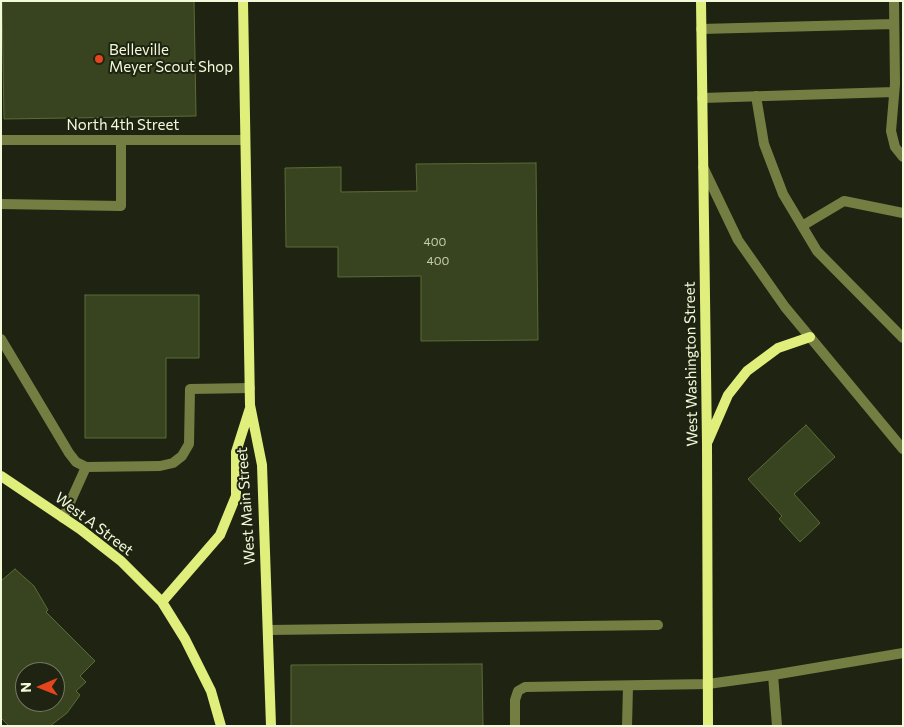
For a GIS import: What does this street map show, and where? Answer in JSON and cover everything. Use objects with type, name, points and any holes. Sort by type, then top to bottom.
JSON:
[{"type":"main road","points":[[243,1],[250,405]]},
{"type":"main road","name":"West Washington Street","points":[[701,1],[707,444],[708,726]]},
{"type":"main road","points":[[707,444],[728,395],[747,372],[778,348],[810,338]]},
{"type":"main road","name":"West Main Street","points":[[162,602],[220,535],[236,496],[236,452],[250,405]]},
{"type":"main road","name":"West Main Street","points":[[250,405],[262,464],[271,726]]},
{"type":"main road","name":"West A Street","points":[[1,476],[63,518],[121,561],[162,602]]},
{"type":"main road","points":[[162,602],[185,639],[211,691],[221,726]]},
{"type":"street","points":[[894,1],[894,92],[891,130],[895,148],[903,156]]},
{"type":"street","points":[[701,29],[894,24]]},
{"type":"street","points":[[702,98],[894,92]]},
{"type":"street","points":[[756,96],[764,144],[782,194],[817,251],[903,338]]},
{"type":"street","name":"North 4th Street","points":[[1,140],[244,140]]},
{"type":"street","points":[[1,204],[121,206],[121,140]]},
{"type":"street","points":[[703,168],[738,240],[784,307],[903,449]]},
{"type":"street","points":[[802,226],[844,201],[903,213]]},
{"type":"street","points":[[1,339],[69,453],[76,462],[86,467],[160,466],[173,463],[182,456],[190,444],[190,389],[250,388]]},
{"type":"street","points":[[63,518],[86,467]]},
{"type":"street","points":[[268,630],[658,625]]},
{"type":"street","points":[[515,726],[515,700],[518,691],[525,686],[628,687],[708,684],[903,653]]},
{"type":"street","points":[[773,675],[777,726]]},
{"type":"street","points":[[627,726],[628,687]]},
{"type":"building","name":"Belleville Meyer Scout Shop","points":[[2,1],[194,1],[196,116],[4,119]]},
{"type":"building","points":[[536,163],[538,340],[421,341],[421,276],[338,277],[338,247],[286,247],[285,168],[341,167],[341,192],[417,191],[416,164]]},
{"type":"building","points":[[85,295],[199,295],[199,358],[166,358],[166,438],[85,438]]},
{"type":"building","points":[[806,425],[835,457],[794,494],[820,523],[800,542],[779,519],[782,516],[748,479]]},
{"type":"building","points":[[15,569],[34,586],[48,610],[46,612],[95,661],[80,676],[86,682],[76,691],[80,695],[67,713],[50,726],[9,726],[1,718],[1,581]]},
{"type":"building","points":[[482,664],[483,726],[291,726],[291,665]]},
{"type":"place","name":"Belleville Meyer Scout Shop","points":[[99,59]]}]
